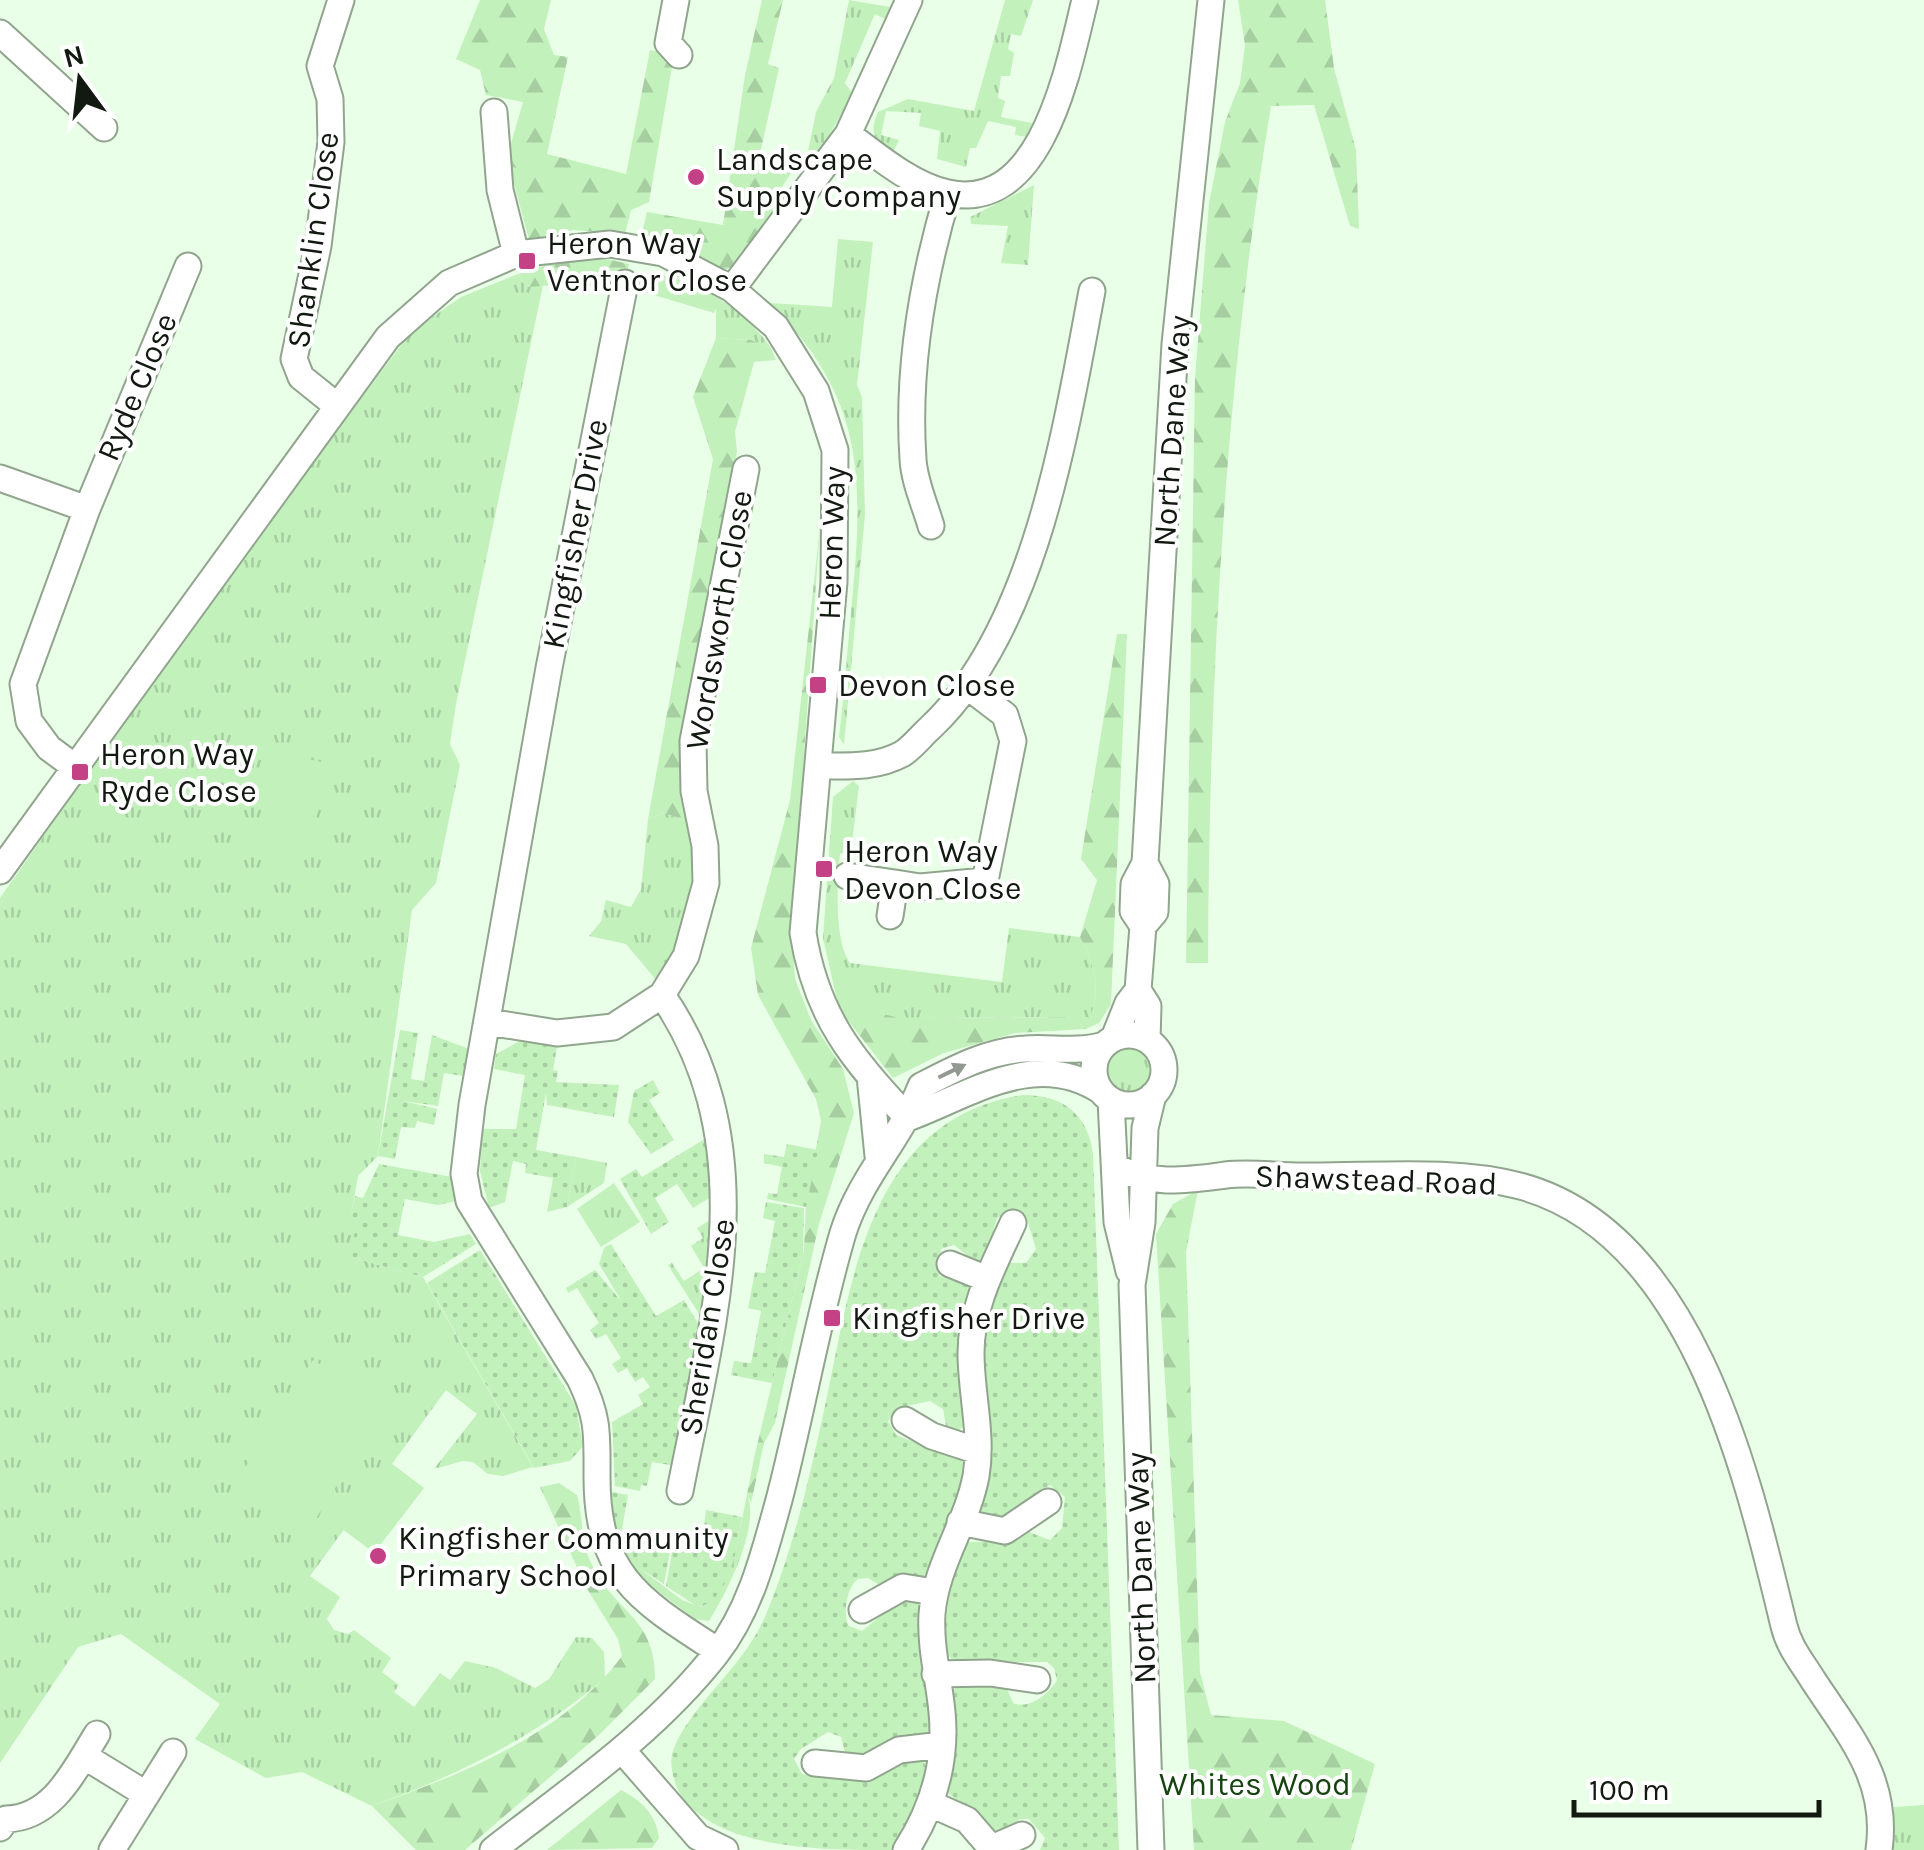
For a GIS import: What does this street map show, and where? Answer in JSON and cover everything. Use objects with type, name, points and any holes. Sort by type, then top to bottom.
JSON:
[{"type":"street","name":"Shanklin Close","points":[[337,406],[301,377],[294,360],[318,246],[332,142],[330,100],[320,66],[341,0]]},
{"type":"street","points":[[676,0],[668,43],[679,54]]},
{"type":"street","points":[[732,289],[848,134],[909,0]]},
{"type":"street","points":[[848,134],[891,165],[948,194],[982,191],[1022,171],[1054,110],[1084,0]]},
{"type":"street","name":"North Dane Way","points":[[1109,1041],[1138,990],[1143,926],[1156,912],[1156,884],[1145,863],[1175,344],[1211,0]]},
{"type":"street","points":[[0,33],[104,128]]},
{"type":"street","points":[[494,112],[500,190],[516,254]]},
{"type":"street","points":[[930,526],[913,462],[914,390],[932,249],[948,194]]},
{"type":"street","name":"Heron Way","points":[[0,871],[388,336],[449,283],[516,254],[610,244],[662,253],[732,289],[776,327],[816,391],[835,450],[838,514],[803,934],[810,978],[827,1018],[870,1076],[908,1118]]},
{"type":"street","name":"Ryde Close","points":[[76,768],[48,748],[29,722],[12,680],[188,266]]},
{"type":"street","name":"Kingfisher Drive","points":[[625,283],[549,668],[465,1148],[468,1201],[594,1409],[600,1436],[599,1524],[610,1559],[652,1607],[718,1652]]},
{"type":"street","points":[[820,766],[870,766],[904,753],[950,710],[967,686],[1018,593],[1060,449],[1092,291]]},
{"type":"street","name":"Wordsworth Close","points":[[488,1022],[556,1034],[597,1031],[628,1020],[662,995],[686,956],[706,883],[706,846],[694,792],[693,741],[746,469]]},
{"type":"street","points":[[0,478],[87,509]]},
{"type":"street","points":[[847,876],[920,886],[985,881],[1014,740],[1005,714],[967,686]]},
{"type":"street","points":[[890,916],[895,883]]},
{"type":"street","name":"North Dane Way","points":[[1138,990],[1148,1006],[1148,1040]]},
{"type":"street","name":"Sheridan Close","points":[[662,995],[692,1045],[716,1118],[726,1204],[721,1279],[680,1491]]},
{"type":"street","points":[[493,1850],[622,1750],[672,1704],[718,1652],[762,1565],[844,1232],[864,1180],[908,1118],[920,1086],[964,1064],[1022,1049],[1088,1050],[1126,1035],[1148,1040],[1163,1066],[1162,1081],[1153,1094],[1133,1104],[1061,1075],[1021,1076],[992,1080],[908,1118]]},
{"type":"street","points":[[1106,1095],[1094,1067],[1109,1041]]},
{"type":"street","points":[[870,1076],[878,1156]]},
{"type":"street","name":"North Dane Way","points":[[1151,1850],[1132,1285],[1146,1120],[1153,1094]]},
{"type":"street","name":"North Dane Way","points":[[1106,1095],[1116,1167],[1117,1222],[1132,1285]]},
{"type":"street","name":"Shawstead Road","points":[[1116,1167],[1224,1175],[1493,1181],[1562,1203],[1620,1245],[1672,1311],[1726,1426],[1762,1527],[1788,1641],[1865,1755],[1875,1778],[1879,1850]]},
{"type":"street","points":[[906,1850],[932,1804],[942,1746],[935,1674],[934,1592],[974,1485],[978,1451],[972,1341],[987,1279],[1014,1224]]},
{"type":"street","points":[[950,1264],[987,1279]]},
{"type":"street","points":[[905,1420],[932,1436],[978,1451]]},
{"type":"street","points":[[960,1522],[1004,1531],[1048,1502]]},
{"type":"street","points":[[862,1610],[903,1587],[934,1592]]},
{"type":"street","points":[[935,1674],[990,1673],[1038,1680]]},
{"type":"street","points":[[0,1828],[6,1819],[26,1819],[46,1808],[90,1745],[144,1793]]},
{"type":"street","points":[[815,1764],[866,1768],[898,1750],[942,1746]]},
{"type":"street","points":[[622,1750],[692,1843],[725,1850]]},
{"type":"street","points":[[112,1850],[173,1752]]},
{"type":"street","points":[[932,1804],[966,1820],[992,1849],[1022,1835]]},
{"type":"green space","points":[[480,0],[551,0],[544,29],[554,55],[568,57],[547,154],[626,174],[650,50],[674,55],[649,202],[631,210],[625,234],[573,230],[529,240],[507,157],[523,102],[486,95],[480,70],[456,59]]},
{"type":"green space","points":[[762,0],[783,0],[768,64],[779,68],[758,163],[794,169],[771,203],[782,212],[739,264],[723,271],[641,238],[647,212],[723,225],[745,75]]},
{"type":"green space","points":[[849,0],[890,7],[887,20],[875,14],[845,83],[853,94],[809,170],[804,171],[816,112],[834,78]]},
{"type":"green space","points":[[1005,0],[1033,0],[1021,36],[1011,34],[1008,49],[1014,53],[1010,76],[1001,76],[998,98],[1005,101],[1001,117],[1032,123],[1027,137],[1015,135],[1016,127],[988,121],[976,148],[970,148],[966,167],[937,159],[940,131],[919,126],[921,113],[886,111],[881,135],[899,140],[892,154],[875,136],[878,112],[908,99],[974,111]]},
{"type":"green space","points":[[1238,0],[1325,0],[1334,68],[1356,150],[1359,229],[1350,226],[1314,105],[1271,106],[1242,317],[1223,533],[1212,750],[1208,963],[1186,963],[1195,378],[1209,203],[1225,122],[1240,83],[1245,45]]},
{"type":"green space","points":[[1034,185],[1028,265],[1001,263],[1008,226],[971,224],[970,217]]},
{"type":"green space","points":[[838,239],[873,242],[857,385],[862,397],[865,515],[844,745],[839,737],[856,547],[856,471],[839,402],[823,370],[770,303],[832,307]]},
{"type":"green space","points":[[607,259],[629,264],[623,291],[571,284],[526,287],[518,274],[555,262]]},
{"type":"green space","points":[[518,274],[526,287],[543,285],[456,704],[450,744],[460,765],[436,883],[412,910],[378,1156],[358,1176],[349,1227],[355,1229],[351,1257],[423,1277],[533,1467],[503,1476],[488,1474],[473,1462],[434,1469],[477,1414],[446,1390],[310,1576],[340,1597],[327,1619],[334,1630],[348,1634],[354,1630],[391,1658],[382,1672],[399,1685],[394,1692],[414,1707],[440,1673],[450,1680],[465,1661],[496,1668],[535,1688],[549,1679],[576,1637],[592,1638],[604,1652],[605,1678],[551,1719],[494,1753],[372,1806],[302,1772],[266,1778],[195,1739],[220,1704],[121,1634],[78,1647],[0,1763],[0,898],[215,593],[411,332],[461,297]]},
{"type":"green space","points":[[644,274],[680,280],[716,297],[747,320],[771,348],[751,340],[716,338],[716,309],[714,313],[634,289]]},
{"type":"green space","points":[[716,338],[751,340],[771,348],[776,360],[754,362],[735,432],[737,451],[682,753],[690,822],[664,813],[648,819],[713,459],[693,397]]},
{"type":"green space","points":[[820,527],[792,926],[795,979],[811,1020],[843,1069],[854,1113],[819,1224],[775,1423],[764,1443],[751,1503],[747,1494],[754,1458],[804,1250],[806,1202],[821,1121],[816,1099],[758,995],[751,948],[790,800]]},
{"type":"green space","points":[[1117,634],[1127,634],[1111,1004],[1099,1023],[1086,1029],[1015,1033],[944,1053],[893,1078],[839,1009],[858,1000],[875,1012],[899,1018],[1090,1017],[1095,976],[1080,937],[1097,880],[1081,859]]},
{"type":"green space","points":[[281,753],[326,763],[305,853],[259,845]]},
{"type":"green space","points":[[853,781],[859,786],[851,850],[840,854],[838,895],[841,940],[850,963],[1002,982],[1009,928],[1080,937],[1095,976],[1090,1017],[899,1018],[839,1009],[823,938],[833,797]]},
{"type":"green space","points":[[664,813],[690,822],[700,879],[662,987],[626,944],[589,936],[601,921],[606,900],[631,907],[641,889],[648,819]]},
{"type":"green space","points":[[400,1030],[418,1033],[411,1079],[424,1081],[432,1035],[469,1049],[463,1076],[444,1073],[438,1106],[403,1101],[437,1109],[434,1125],[417,1121],[415,1128],[401,1127],[395,1159],[378,1156]]},
{"type":"green space","points":[[520,1041],[557,1047],[553,1070],[558,1071],[556,1082],[619,1085],[614,1117],[547,1105],[546,1093],[536,1150],[576,1157],[567,1207],[547,1212],[553,1178],[525,1173],[526,1164],[513,1161],[505,1202],[489,1208],[480,1171],[483,1129],[516,1129],[525,1075],[494,1069],[496,1054]]},
{"type":"green space","points":[[1129,1047],[1145,1054],[1152,1070],[1145,1086],[1129,1093],[1113,1086],[1106,1070],[1113,1054]]},
{"type":"green space","points":[[653,1080],[660,1093],[649,1100],[674,1140],[651,1154],[628,1122],[634,1091]]},
{"type":"green space","points":[[1023,1095],[1050,1099],[1071,1110],[1086,1128],[1093,1154],[1119,1850],[1040,1850],[1045,1838],[1029,1819],[1019,1819],[1012,1829],[999,1833],[948,1793],[956,1757],[952,1694],[956,1686],[1005,1684],[1013,1703],[1019,1705],[1044,1695],[1057,1680],[1054,1668],[1047,1662],[954,1662],[943,1649],[951,1577],[966,1542],[1006,1542],[1029,1532],[1050,1540],[1062,1528],[1065,1497],[1050,1485],[1007,1520],[981,1516],[978,1511],[990,1447],[983,1362],[986,1318],[1006,1263],[1026,1263],[1036,1249],[1027,1219],[1014,1210],[997,1218],[987,1253],[977,1263],[954,1245],[941,1249],[939,1276],[971,1287],[964,1426],[956,1433],[947,1431],[943,1409],[930,1401],[897,1408],[888,1421],[896,1435],[963,1461],[960,1491],[929,1571],[922,1578],[881,1586],[868,1578],[858,1579],[847,1601],[849,1626],[862,1631],[900,1600],[915,1599],[919,1604],[931,1729],[925,1736],[866,1756],[846,1756],[841,1737],[828,1732],[801,1749],[794,1759],[802,1774],[854,1781],[908,1759],[922,1760],[927,1767],[920,1800],[891,1850],[773,1843],[717,1826],[695,1811],[679,1792],[672,1770],[672,1753],[693,1716],[755,1637],[775,1593],[807,1484],[846,1305],[877,1211],[900,1170],[931,1135],[972,1110]]},
{"type":"green space","points":[[708,1137],[714,1195],[693,1208],[677,1184],[655,1198],[669,1222],[651,1234],[620,1179],[636,1169],[642,1177]]},
{"type":"green space","points":[[787,1144],[818,1150],[806,1207],[767,1199],[768,1193],[777,1194],[782,1167],[764,1163],[764,1154],[784,1157]]},
{"type":"green space","points":[[576,1157],[607,1163],[604,1183],[567,1207]]},
{"type":"green space","points":[[379,1164],[452,1177],[456,1201],[438,1205],[405,1199],[398,1235],[434,1242],[470,1234],[476,1244],[423,1277],[350,1257],[355,1230],[348,1228],[355,1196],[363,1198]]},
{"type":"green space","points":[[614,1183],[640,1222],[601,1247],[577,1209]]},
{"type":"green space","name":"Whites Wood","points":[[1198,1190],[1186,1252],[1200,1672],[1211,1715],[1284,1721],[1375,1764],[1351,1850],[1194,1850],[1156,1234],[1173,1204]]},
{"type":"green space","points":[[766,1202],[804,1208],[803,1254],[772,1383],[731,1375],[734,1361],[751,1363],[761,1311],[748,1308],[755,1272],[765,1273],[775,1221],[763,1218]]},
{"type":"green space","points":[[715,1217],[703,1320],[668,1265],[672,1263],[684,1281],[704,1268],[691,1246],[703,1238],[697,1228]]},
{"type":"green space","points":[[611,1244],[656,1316],[684,1300],[702,1330],[676,1466],[652,1462],[647,1486],[641,1485],[640,1491],[615,1486],[612,1422],[643,1404],[638,1395],[650,1387],[643,1377],[635,1382],[627,1368],[618,1373],[612,1364],[621,1358],[606,1334],[596,1339],[590,1330],[599,1323],[577,1288],[568,1293],[566,1288],[595,1270],[622,1302],[599,1264],[604,1248]]},
{"type":"green space","points":[[480,1250],[576,1406],[583,1446],[570,1461],[534,1468],[427,1283]]},
{"type":"green space","points":[[313,1360],[387,1406],[310,1528],[236,1482]]},
{"type":"green space","points":[[391,1463],[424,1488],[374,1553],[341,1528]]},
{"type":"green space","points":[[559,1483],[577,1495],[588,1556],[601,1581],[649,1642],[655,1679],[600,1734],[465,1850],[416,1850],[372,1806],[474,1766],[541,1730],[598,1684],[622,1656],[618,1639],[586,1587],[540,1487]]},
{"type":"green space","points":[[612,1492],[628,1495],[621,1535],[671,1546],[664,1584],[639,1568],[636,1575],[630,1565],[613,1515]]},
{"type":"green space","points":[[747,1494],[750,1508],[746,1541],[709,1621],[695,1619],[636,1575],[638,1567],[682,1600],[701,1607],[737,1545]]},
{"type":"green space","points":[[706,1510],[742,1517],[725,1583],[709,1603],[698,1607],[666,1586],[672,1552],[701,1551]]},
{"type":"green space","points":[[621,1790],[651,1815],[659,1838],[652,1848],[547,1850]]},
{"type":"green space","points":[[1924,1805],[1924,1850],[1892,1850],[1894,1807]]},
{"type":"place","name":"Landscape Supply Company","points":[[696,177]]},
{"type":"place","name":"Heron Way Ventnor Close","points":[[527,261]]},
{"type":"place","name":"Devon Close","points":[[818,685]]},
{"type":"place","name":"Heron Way Ryde Close","points":[[80,772]]},
{"type":"place","name":"Heron Way Devon Close","points":[[824,869]]},
{"type":"place","name":"Kingfisher Drive","points":[[832,1318]]},
{"type":"place","name":"Kingfisher Community Primary School","points":[[378,1556]]}]
